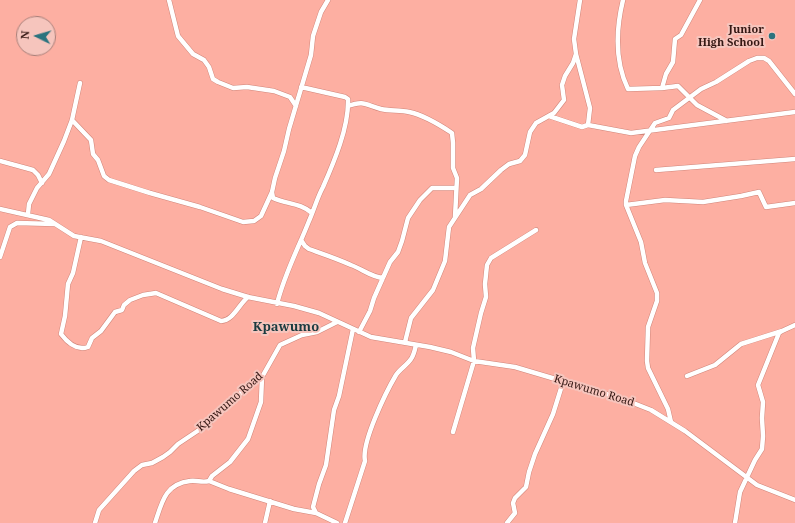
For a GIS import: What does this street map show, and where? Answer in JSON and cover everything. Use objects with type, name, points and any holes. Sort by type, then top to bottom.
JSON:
[{"type":"street","points":[[169,0],[178,36],[193,54],[204,60],[209,67],[213,79],[233,88],[247,87],[274,90],[290,97],[296,106]]},
{"type":"street","points":[[72,120],[91,140],[93,154],[98,160],[104,176],[109,180],[150,194],[200,207],[243,222],[254,221],[261,216],[272,192],[311,55],[313,36],[321,12],[328,0]]},
{"type":"street","points":[[580,0],[574,39],[576,54],[590,108],[588,125]]},
{"type":"street","points":[[623,0],[618,47],[622,78],[628,89],[678,86],[697,105],[727,121]]},
{"type":"street","points":[[662,88],[666,74],[672,62],[674,39],[681,35],[700,0]]},
{"type":"street","points":[[405,342],[411,318],[433,290],[445,260],[449,227],[470,195],[481,189],[509,164],[520,161],[525,155],[530,132],[536,123],[554,113],[564,100],[562,84],[576,54]]},
{"type":"street","points":[[671,422],[668,409],[648,368],[647,361],[648,327],[657,300],[657,293],[645,263],[641,242],[626,205],[639,147],[656,123],[669,118],[673,110],[701,89],[757,58],[764,58],[769,61],[795,94]]},
{"type":"street","points":[[28,214],[29,204],[38,188],[49,174],[72,120],[80,84]]},
{"type":"street","points":[[277,304],[281,286],[332,167],[342,135],[348,106],[348,99],[345,97],[301,87]]},
{"type":"street","points":[[348,106],[358,102],[371,104],[381,109],[411,112],[452,133],[453,168],[457,178],[455,217]]},
{"type":"street","points":[[549,116],[582,127],[588,125],[631,132],[795,112]]},
{"type":"street","points":[[656,170],[795,160]]},
{"type":"street","points":[[0,161],[33,170],[38,175],[42,183]]},
{"type":"street","points":[[359,332],[370,312],[374,298],[390,262],[398,252],[408,218],[420,200],[432,188],[456,188]]},
{"type":"street","points":[[272,192],[273,198],[307,208],[312,213]]},
{"type":"street","points":[[626,205],[665,200],[703,202],[759,192],[766,207],[795,203]]},
{"type":"street","name":"Kpawumo Road","points":[[0,209],[28,214],[49,220],[74,236],[100,241],[222,289],[248,297],[277,304],[294,306],[319,313],[371,337],[405,342],[451,352],[474,360],[515,368],[607,393],[638,404],[671,422],[710,448],[746,478],[769,490],[795,500]]},
{"type":"street","points":[[0,257],[10,227],[17,223],[56,224]]},
{"type":"street","points":[[453,432],[474,360],[473,348],[486,297],[485,284],[487,265],[491,258],[536,230]]},
{"type":"street","points":[[81,237],[73,273],[68,284],[65,316],[61,334],[69,343],[78,348],[88,347],[92,338],[101,331],[115,312],[122,310],[124,305],[130,300],[143,295],[156,293],[221,321],[226,321],[248,297]]},
{"type":"street","points":[[301,240],[309,249],[350,264],[368,274],[383,278]]},
{"type":"street","name":"Kpawumo Road","points":[[94,523],[99,510],[134,471],[142,465],[152,463],[170,452],[178,444],[208,424],[259,376],[262,377],[280,345],[302,335],[317,332],[337,322]]},
{"type":"street","points":[[687,376],[714,365],[742,344],[782,331],[795,325]]},
{"type":"street","points":[[316,513],[314,507],[319,484],[326,465],[334,410],[339,396],[353,329]]},
{"type":"street","points":[[735,523],[740,492],[762,449],[763,402],[758,385],[779,333],[782,331]]},
{"type":"street","points":[[345,523],[365,461],[363,454],[378,412],[384,397],[397,374],[411,359],[416,345]]},
{"type":"street","points":[[154,523],[162,501],[173,486],[180,483],[193,481],[203,483],[209,481],[212,476],[230,462],[248,439],[261,402],[262,377]]},
{"type":"street","points":[[507,523],[514,513],[513,503],[515,498],[526,487],[535,454],[553,414],[563,382]]},
{"type":"street","points":[[209,481],[228,489],[294,509],[316,513],[337,523]]},
{"type":"street","points":[[265,523],[270,501]]},
{"type":"place","name":"Junior High School","points":[[772,36]]},
{"type":"district","name":"Kpawumo","points":[[286,327]]}]
